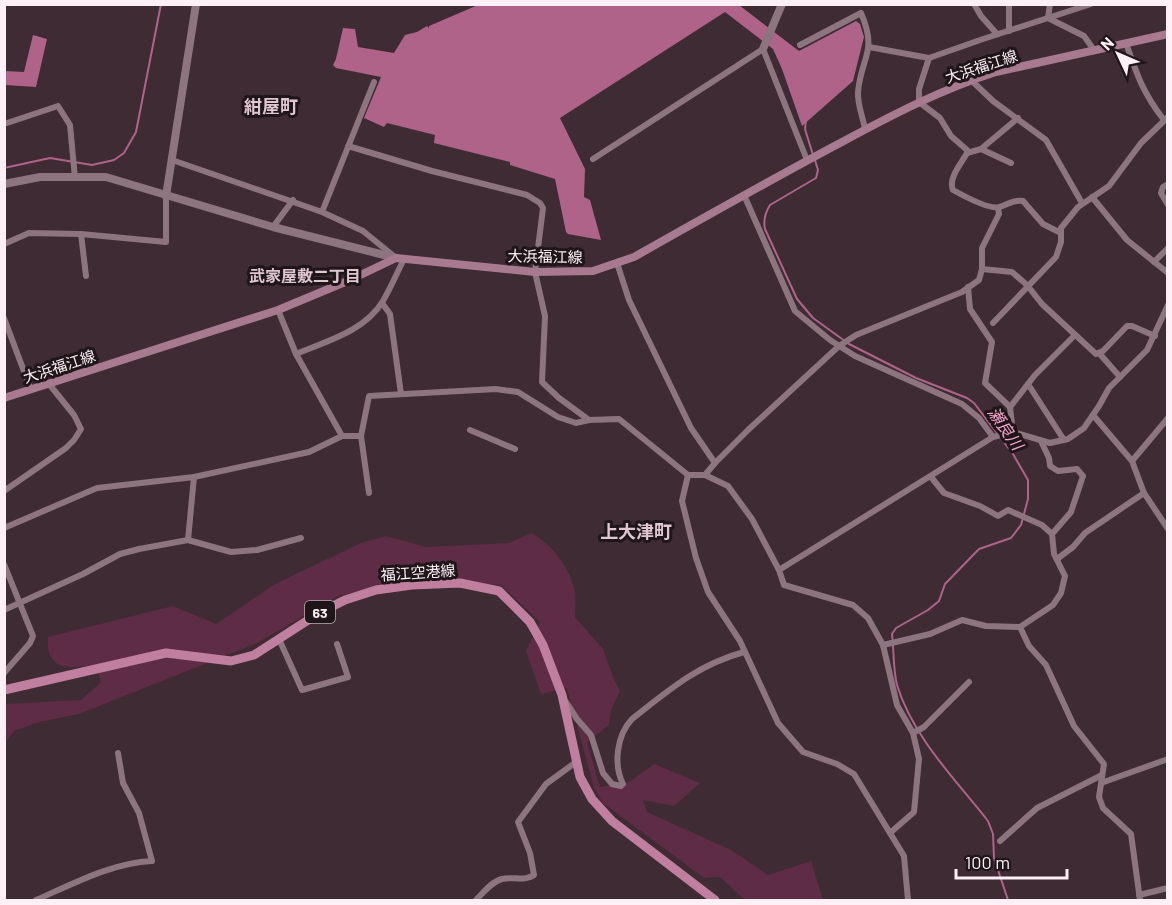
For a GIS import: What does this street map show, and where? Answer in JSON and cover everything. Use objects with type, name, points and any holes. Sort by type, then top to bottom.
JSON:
[{"type":"main road","name":"大浜福江線","points":[[4,398],[278,310],[400,259],[534,272],[593,271],[617,264],[634,257],[865,129],[971,80],[1167,34]]},
{"type":"main road","name":"福江空港線","points":[[4,690],[166,653],[231,661],[254,655],[319,613],[345,600],[376,590],[412,585],[460,583],[499,591],[530,622],[543,645],[562,695],[576,762],[584,787],[599,808],[628,834],[715,900]]},
{"type":"street","points":[[4,244],[29,233],[81,234],[166,242],[166,196],[196,4]]},
{"type":"street","points":[[593,159],[763,49],[782,4]]},
{"type":"street","points":[[974,4],[997,34]]},
{"type":"street","points":[[1009,4],[1009,31]]},
{"type":"street","points":[[1048,18],[1050,4]]},
{"type":"street","points":[[869,47],[929,58],[1091,4]]},
{"type":"street","points":[[800,45],[861,13],[868,29],[869,47],[857,93],[865,129]]},
{"type":"street","points":[[1048,18],[1084,36],[1094,50]]},
{"type":"street","points":[[993,323],[1056,257],[1061,228],[1082,203],[1109,186],[1141,143],[1166,118],[1147,98],[1126,43]]},
{"type":"street","points":[[763,49],[807,160]]},
{"type":"street","points":[[929,58],[919,89],[920,102],[940,118],[951,136],[967,150],[967,153]]},
{"type":"street","points":[[971,80],[993,101],[1046,140],[1082,203]]},
{"type":"street","points":[[322,212],[374,82]]},
{"type":"street","points":[[4,124],[58,106],[70,125],[75,177]]},
{"type":"street","points":[[1018,118],[981,149],[967,153],[951,181],[951,186],[953,190],[988,206],[998,208],[1016,200],[1023,201],[1043,224],[1061,233]]},
{"type":"street","points":[[348,146],[432,171],[527,195],[540,203],[543,208],[534,272],[545,316],[542,382],[589,420]]},
{"type":"street","points":[[981,149],[1011,163]]},
{"type":"street","points":[[172,160],[189,164],[274,196],[293,200],[322,212],[363,231],[400,259]]},
{"type":"street","points":[[4,184],[40,177],[106,177],[273,227],[400,259]]},
{"type":"street","points":[[1167,184],[1161,193],[1167,205]]},
{"type":"street","points":[[744,195],[795,311],[855,357],[962,404],[979,418],[993,437]]},
{"type":"street","points":[[1092,197],[1127,240],[1167,273]]},
{"type":"street","points":[[273,227],[293,200]]},
{"type":"street","points":[[705,475],[838,346],[856,335],[962,292],[979,280],[982,269],[982,248],[999,214],[998,208]]},
{"type":"street","points":[[81,234],[87,276]]},
{"type":"street","points":[[1154,262],[1167,248]]},
{"type":"street","points":[[296,354],[348,332],[364,321],[382,303],[400,259]]},
{"type":"street","points":[[617,264],[629,300],[691,428],[715,463]]},
{"type":"street","points":[[982,269],[1012,272],[1092,352],[1099,353],[1120,377]]},
{"type":"street","points":[[968,287],[970,309],[992,342],[985,383],[1010,407],[1013,432]]},
{"type":"street","points":[[382,303],[390,314],[401,394]]},
{"type":"street","points":[[779,570],[993,437],[1013,432],[1050,443],[1064,440],[1083,428],[1093,416],[1108,388],[1147,350],[1166,315],[1167,305]]},
{"type":"street","points":[[278,310],[296,354],[342,436]]},
{"type":"street","points":[[4,318],[31,390]]},
{"type":"street","points":[[1099,353],[1127,326],[1138,328],[1155,336]]},
{"type":"street","points":[[1010,407],[1035,375],[1075,335]]},
{"type":"street","points":[[4,491],[66,448],[81,429],[74,415],[49,384]]},
{"type":"street","points":[[1028,384],[1064,440]]},
{"type":"street","points":[[369,493],[361,436],[369,396],[496,389],[518,392],[558,417],[576,423],[619,419],[688,475],[705,475],[728,486],[752,519],[779,570],[784,585],[854,605],[868,618],[883,645],[897,705],[913,733],[919,759],[914,812],[890,833]]},
{"type":"street","points":[[1093,416],[1132,461],[1144,493],[1167,529]]},
{"type":"street","points":[[1132,461],[1166,422]]},
{"type":"street","points":[[470,430],[515,449]]},
{"type":"street","points":[[4,528],[97,488],[194,477],[309,452],[342,436],[361,436]]},
{"type":"street","points":[[1041,441],[1050,466],[1058,471],[1077,469],[1083,476],[1071,512],[1052,534]]},
{"type":"street","points":[[688,475],[682,501],[696,558],[708,592],[740,641],[778,723],[803,752],[837,764],[854,774],[904,856],[908,900]]},
{"type":"street","points":[[188,540],[194,477]]},
{"type":"street","points":[[883,645],[930,634],[962,620],[986,626],[1020,627],[1050,608],[1061,593],[1065,576],[1054,554],[1052,534],[1042,525],[1008,510],[998,516],[980,506],[944,493],[931,477]]},
{"type":"street","points":[[1057,559],[1073,547],[1085,533],[1144,493]]},
{"type":"street","points":[[4,610],[83,574],[120,554],[188,540],[231,552],[257,550],[301,538]]},
{"type":"street","points":[[4,564],[33,636],[30,643],[4,673]]},
{"type":"street","points":[[1020,627],[1029,646],[1046,665],[1074,726],[1104,764],[1099,797],[1103,807],[1131,834],[1140,898],[1167,888]]},
{"type":"street","points":[[279,639],[302,690],[348,677],[337,644]]},
{"type":"street","points":[[562,695],[577,719],[591,735],[603,774],[612,784],[621,786],[623,784],[617,773],[617,761],[623,729],[632,719],[698,670],[722,658],[744,652]]},
{"type":"street","points":[[913,733],[924,727],[969,682]]},
{"type":"street","points":[[36,900],[113,868],[152,861],[139,813],[123,783],[118,753]]},
{"type":"street","points":[[1101,783],[1167,759]]},
{"type":"street","points":[[476,900],[501,879],[525,879],[534,875],[532,861],[518,822],[546,784],[576,762]]},
{"type":"street","points":[[1000,841],[1037,808],[1102,775]]},
{"type":"shaded area","points":[[478,5],[739,5],[799,51],[856,21],[860,24],[864,37],[853,81],[802,126],[773,49],[725,12],[560,118],[585,169],[584,197],[590,200],[601,240],[566,232],[555,179],[510,165],[510,162],[434,143],[435,135],[387,123],[384,127],[364,118],[381,77],[336,68],[333,65],[343,28],[355,29],[358,47],[394,53],[405,35],[427,26],[429,28],[429,26]]},
{"type":"shaded area","points":[[33,35],[47,39],[36,87],[5,85],[5,71],[24,72]]},
{"type":"shaded area","points":[[532,533],[551,549],[566,568],[575,592],[575,617],[603,649],[620,691],[611,710],[609,725],[587,742],[600,787],[629,782],[654,764],[700,783],[674,806],[643,800],[647,812],[733,851],[768,875],[811,861],[823,900],[745,900],[720,877],[704,878],[603,803],[594,788],[567,688],[541,694],[526,651],[540,622],[501,585],[399,582],[338,596],[257,643],[79,714],[39,722],[14,731],[5,743],[5,704],[81,700],[101,682],[95,665],[68,667],[55,662],[48,648],[48,637],[173,606],[216,624],[275,584],[361,543],[386,536],[426,547],[509,543]]},
{"type":"waterway","points":[[4,168],[50,158],[92,165],[114,160],[124,153],[136,132],[161,4]]},
{"type":"waterway","name":"瀬良川","points":[[806,120],[805,129],[813,155]]},
{"type":"waterway","name":"瀬良川","points":[[815,160],[818,170],[816,178],[770,205],[764,220],[765,229],[797,299],[813,318],[849,344],[916,378],[967,398],[974,403],[1013,454],[1028,480],[1028,499],[1021,525],[1011,538],[979,549],[945,584],[939,601],[896,628],[892,634],[897,685],[904,704],[936,757],[988,821],[993,834],[994,858],[1008,900]]},
{"type":"district","name":"紺屋町","points":[[271,106]]},
{"type":"district","name":"武家屋敷二丁目","points":[[305,275]]},
{"type":"district","name":"上大津町","points":[[636,531]]}]
